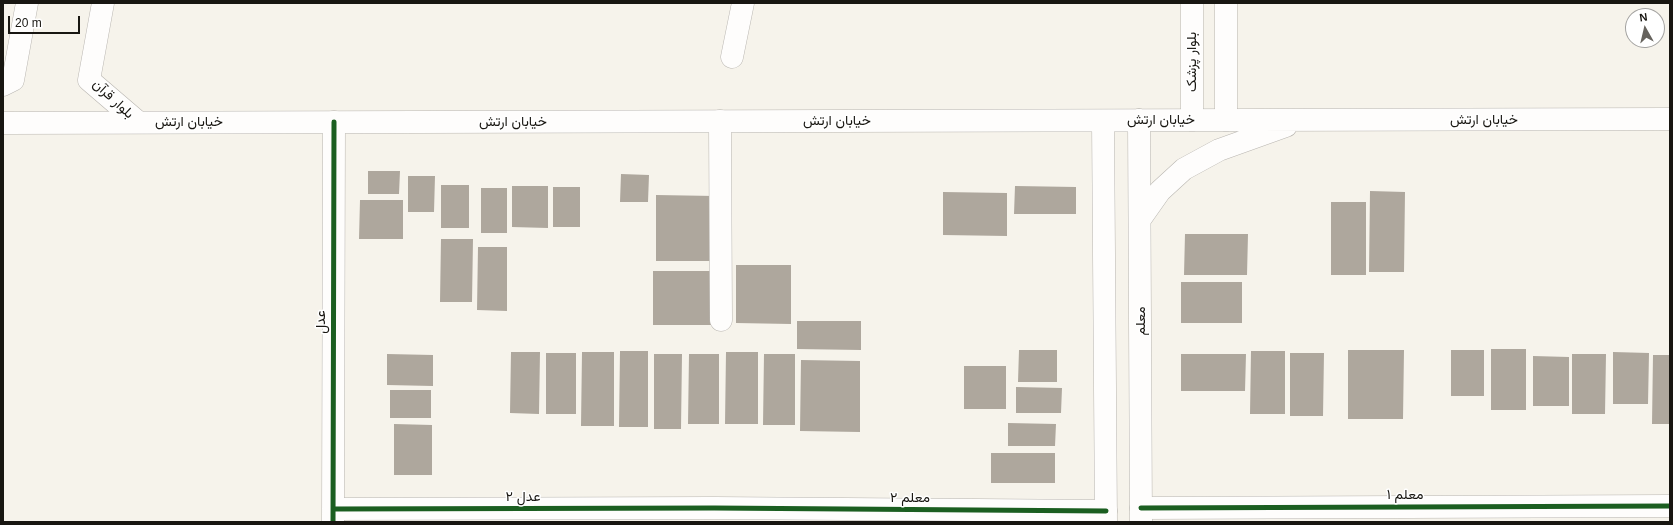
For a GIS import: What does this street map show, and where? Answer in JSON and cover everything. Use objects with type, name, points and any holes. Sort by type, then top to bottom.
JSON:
[{"type":"main road","points":[[3,85],[13,80],[27,3]]},
{"type":"main road","name":"بلوار قرآن","points":[[103,3],[90,80],[138,122]]},
{"type":"main road","points":[[732,57],[743,3]]},
{"type":"main road","name":"بلوار پزشک","points":[[1192,3],[1192,120]]},
{"type":"main road","points":[[1226,3],[1226,120]]},
{"type":"main road","name":"خیابان ارتش","points":[[3,123],[1670,119]]},
{"type":"main road","name":"معلم","points":[[1139,120],[1141,218],[1141,515]]},
{"type":"main road","points":[[1141,218],[1160,191],[1184,169],[1219,150],[1252,137],[1306,120]]},
{"type":"main road","points":[[720,121],[721,320]]},
{"type":"main road","points":[[1103,121],[1106,517]]},
{"type":"main road","name":"عدل","points":[[333,516],[334,122]]},
{"type":"main road","name":"معلم ۱","points":[[1141,515],[1670,506]]},
{"type":"main road","name":"معلم ۲","points":[[714,508],[1106,517]]},
{"type":"main road","name":"عدل ۲","points":[[333,516],[714,508]]},
{"type":"building","points":[[368,171],[400,171],[399,194],[368,194]]},
{"type":"building","points":[[621,174],[649,175],[648,202],[620,202]]},
{"type":"building","points":[[408,176],[435,176],[434,212],[408,212]]},
{"type":"building","points":[[441,185],[469,185],[469,228],[441,228]]},
{"type":"building","points":[[512,186],[548,186],[548,228],[512,227]]},
{"type":"building","points":[[1015,186],[1076,187],[1076,214],[1014,214]]},
{"type":"building","points":[[553,187],[580,187],[580,227],[553,227]]},
{"type":"building","points":[[481,188],[507,188],[507,233],[481,233]]},
{"type":"building","points":[[1370,191],[1405,192],[1404,272],[1369,272]]},
{"type":"building","points":[[943,192],[1007,193],[1007,236],[943,235]]},
{"type":"building","points":[[656,195],[715,196],[715,261],[656,261]]},
{"type":"building","points":[[360,200],[403,200],[403,239],[359,239]]},
{"type":"building","points":[[1331,202],[1366,202],[1366,275],[1331,275]]},
{"type":"building","points":[[1185,234],[1248,234],[1247,275],[1184,275]]},
{"type":"building","points":[[441,239],[473,239],[472,302],[440,302]]},
{"type":"building","points":[[478,247],[507,247],[507,311],[477,310]]},
{"type":"building","points":[[736,265],[791,265],[791,324],[736,323]]},
{"type":"building","points":[[653,271],[713,271],[712,325],[653,325]]},
{"type":"building","points":[[1181,282],[1242,282],[1242,323],[1181,323]]},
{"type":"building","points":[[797,321],[861,321],[861,350],[797,349]]},
{"type":"building","points":[[1491,349],[1526,349],[1526,410],[1491,410]]},
{"type":"building","points":[[1019,350],[1057,350],[1057,382],[1018,382]]},
{"type":"building","points":[[1348,350],[1404,350],[1403,419],[1348,419]]},
{"type":"building","points":[[1451,350],[1484,350],[1484,396],[1451,396]]},
{"type":"building","points":[[620,351],[648,351],[648,427],[619,427]]},
{"type":"building","points":[[1251,351],[1285,351],[1285,414],[1250,414]]},
{"type":"building","points":[[511,352],[540,352],[539,414],[510,413]]},
{"type":"building","points":[[582,352],[614,352],[614,426],[581,426]]},
{"type":"building","points":[[726,352],[758,352],[758,424],[725,424]]},
{"type":"building","points":[[1613,352],[1649,353],[1648,404],[1613,404]]},
{"type":"building","points":[[546,353],[576,353],[576,414],[546,414]]},
{"type":"building","points":[[1290,353],[1324,353],[1323,416],[1290,416]]},
{"type":"building","points":[[387,354],[433,355],[433,386],[387,385]]},
{"type":"building","points":[[654,354],[682,354],[681,429],[654,429]]},
{"type":"building","points":[[689,354],[719,354],[719,424],[688,424]]},
{"type":"building","points":[[764,354],[795,354],[795,425],[763,425]]},
{"type":"building","points":[[1181,354],[1246,354],[1245,391],[1181,391]]},
{"type":"building","points":[[1572,354],[1606,354],[1605,414],[1572,414]]},
{"type":"building","points":[[1653,355],[1670,355],[1670,424],[1652,424]]},
{"type":"building","points":[[1533,356],[1569,357],[1569,406],[1533,406]]},
{"type":"building","points":[[801,360],[860,361],[860,432],[800,431]]},
{"type":"building","points":[[964,366],[1006,366],[1006,409],[964,409]]},
{"type":"building","points":[[1016,387],[1062,388],[1061,413],[1016,413]]},
{"type":"building","points":[[390,390],[431,390],[431,418],[390,418]]},
{"type":"building","points":[[1008,423],[1056,424],[1055,446],[1008,446]]},
{"type":"building","points":[[394,424],[432,425],[432,475],[394,475]]},
{"type":"building","points":[[991,453],[1055,453],[1055,483],[991,483]]},
{"type":"cycle path","points":[[333,522],[334,122]]},
{"type":"cycle path","points":[[1141,508],[1670,506]]},
{"type":"cycle path","points":[[333,509],[714,508],[1106,511]]}]
